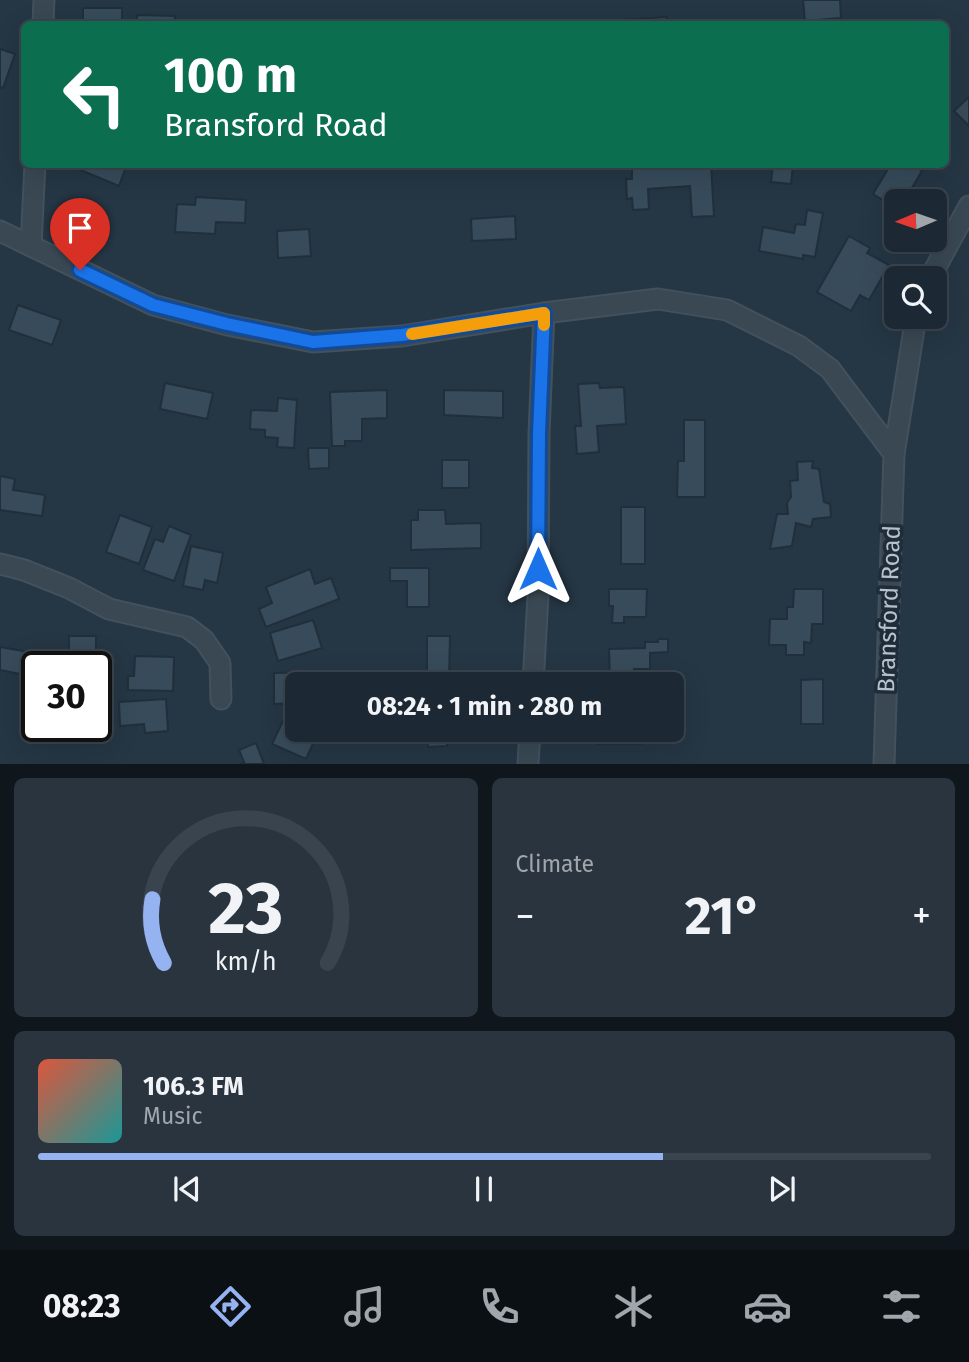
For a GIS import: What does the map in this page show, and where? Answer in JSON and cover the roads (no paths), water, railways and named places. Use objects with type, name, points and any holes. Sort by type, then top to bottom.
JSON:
[{"type":"street","points":[[43,21],[44,0]]},
{"type":"street","points":[[31,246],[35,168]]},
{"type":"street","points":[[936,266],[969,206]]},
{"type":"street","points":[[0,231],[153,305],[313,342],[402,335],[658,299],[727,310],[799,346],[830,369],[894,454]]},
{"type":"street","points":[[534,672],[538,596],[539,433],[544,313]]},
{"type":"street","name":"Bransford Road","points":[[884,764],[894,454],[914,329]]},
{"type":"street","points":[[0,564],[69,587],[109,609],[187,627],[204,640],[220,663],[221,699]]},
{"type":"street","points":[[528,764],[529,742]]}]
